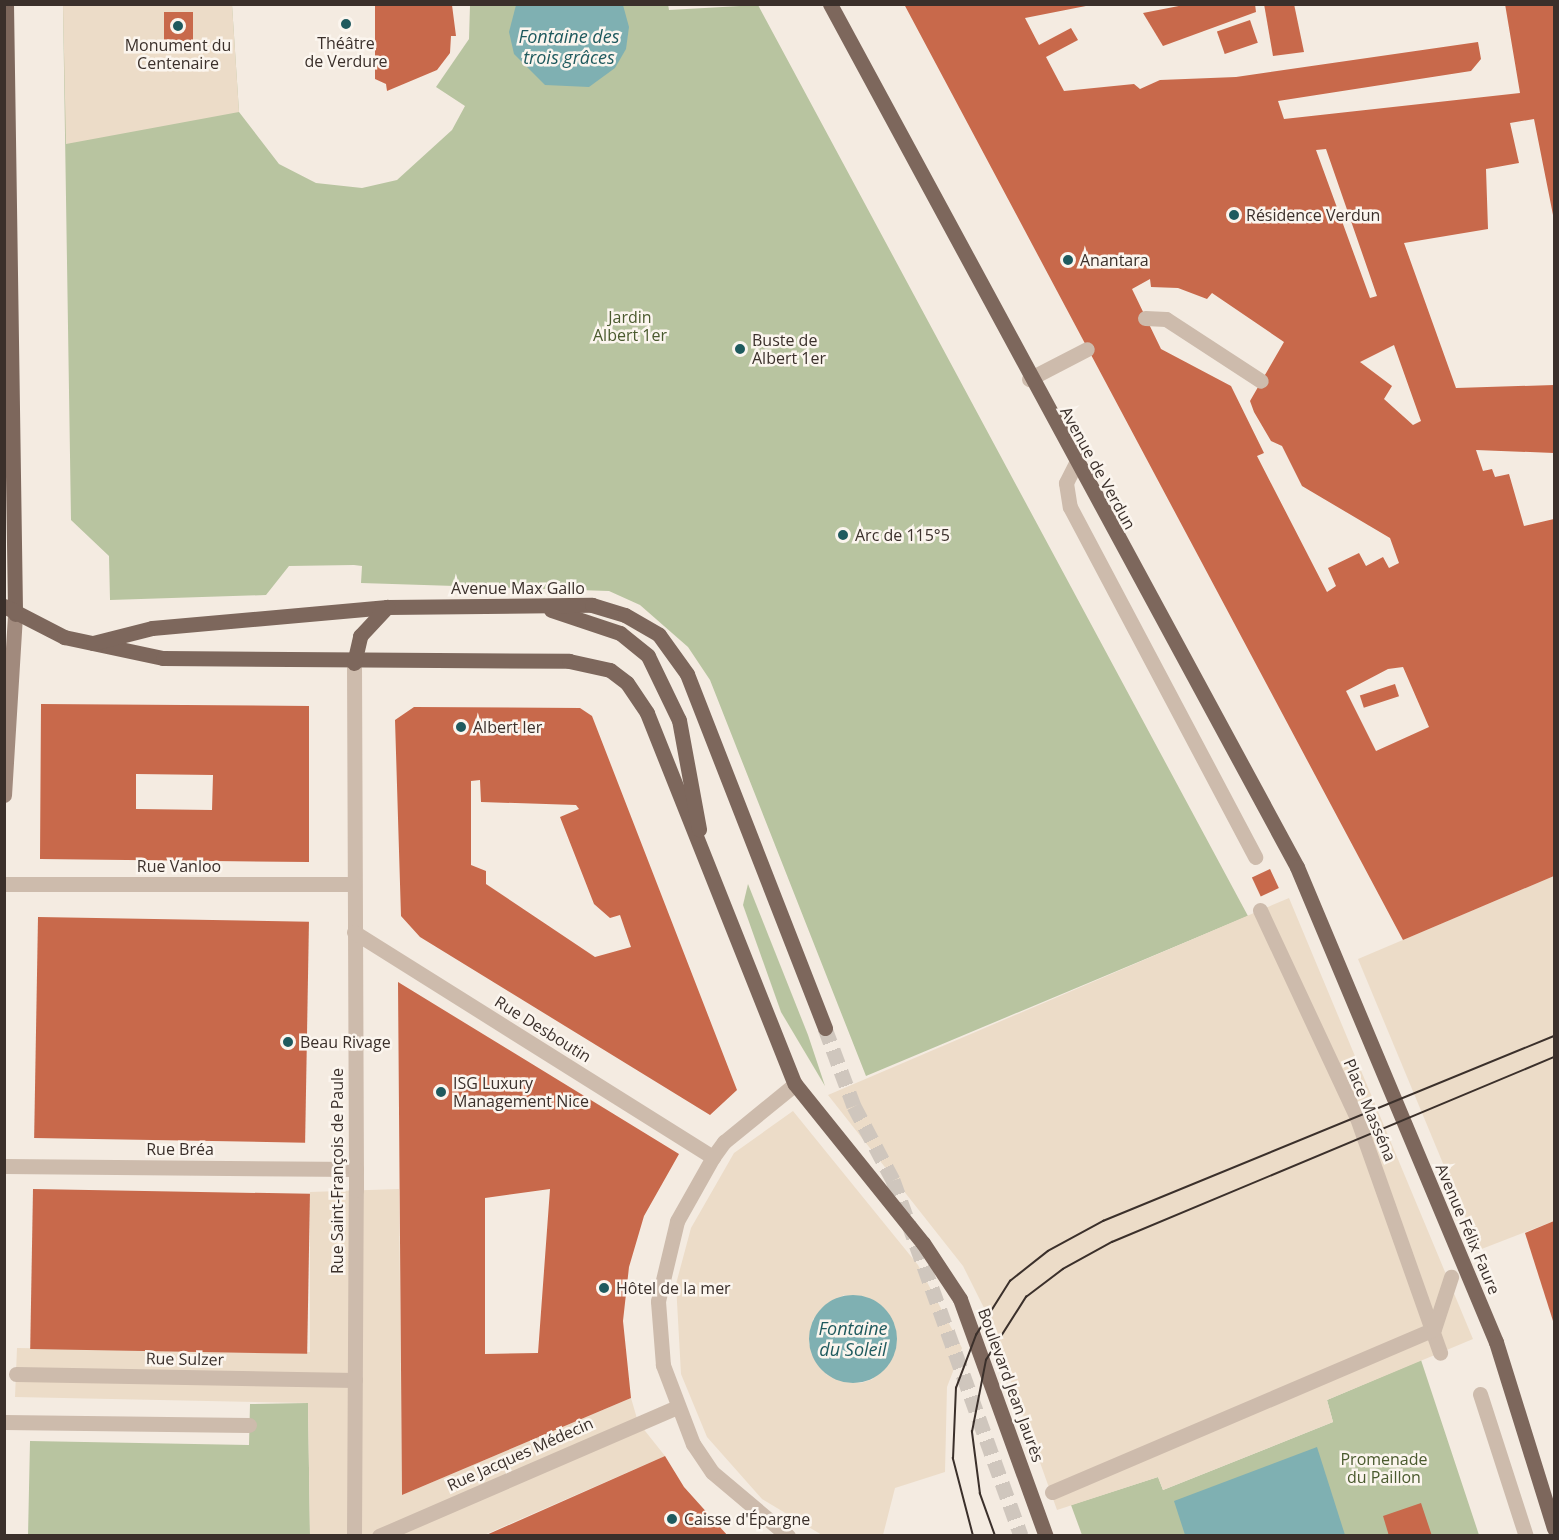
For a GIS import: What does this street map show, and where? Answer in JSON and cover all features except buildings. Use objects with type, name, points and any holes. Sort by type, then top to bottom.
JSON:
[{"type":"main road","points":[[4,795],[10,610],[6,4]]},
{"type":"main road","name":"Avenue de Verdun","points":[[830,4],[1029,379],[1297,867],[1333,949]]},
{"type":"main road","points":[[4,590],[10,610]]},
{"type":"main road","name":"Avenue Max Gallo","points":[[90,644],[152,628],[387,607],[592,605],[626,615],[659,635],[687,674],[825,1028]]},
{"type":"main road","points":[[354,663],[360,636],[387,607]]},
{"type":"main road","points":[[543,607],[620,633],[648,656],[662,677],[679,720],[706,863]]},
{"type":"main road","points":[[10,610],[90,644],[199,662],[569,661],[610,670],[647,713],[795,1084]]},
{"type":"main road","name":"Avenue Félix Faure","points":[[1333,949],[1496,1342],[1554,1528]]},
{"type":"main road","name":"Boulevard Jean Jaurès","points":[[795,1084],[923,1242],[960,1299],[1046,1536]]},
{"type":"street","points":[[1145,318],[1166,319],[1261,381]]},
{"type":"street","points":[[1029,379],[1087,349]]},
{"type":"street","points":[[1076,465],[1066,483],[1070,507],[1255,857]]},
{"type":"street","name":"Rue Saint-François de Paule","points":[[354,663],[356,1169],[354,1536]]},
{"type":"street","name":"Rue Vanloo","points":[[4,884],[354,884]]},
{"type":"street","name":"Place Masséna","points":[[1260,910],[1357,1118],[1434,1329],[1440,1353]]},
{"type":"street","name":"Rue Desboutin","points":[[354,932],[713,1157]]},
{"type":"street","points":[[788,1536],[712,1472],[675,1408],[659,1346],[658,1301],[677,1221],[713,1157],[724,1142],[795,1084]]},
{"type":"street","name":"Rue Bréa","points":[[4,1166],[356,1169]]},
{"type":"street","points":[[1052,1492],[1434,1329],[1451,1277]]},
{"type":"street","name":"Rue Sulzer","points":[[16,1374],[354,1380]]},
{"type":"street","points":[[1480,1394],[1526,1536]]},
{"type":"street","name":"Rue Jacques Médecin","points":[[379,1536],[675,1408]]},
{"type":"street","points":[[4,1422],[249,1425]]},
{"type":"green space","name":"Jardin Albert 1er","points":[[668,4],[669,10],[758,5],[1248,916],[866,1076],[710,680],[688,647],[640,605],[609,591],[361,583],[362,566],[354,565],[289,566],[266,595],[110,600],[109,556],[71,520],[63,5],[232,5],[239,112],[279,164],[316,183],[362,188],[397,180],[452,130],[465,106],[436,87],[469,39],[470,5]]},
{"type":"green space","points":[[748,884],[808,1035],[825,1086],[781,1012],[743,905]]},
{"type":"green space","name":"Promenade du Paillon","points":[[1421,1360],[1479,1535],[1082,1535],[1071,1505],[1158,1477],[1163,1490],[1333,1422],[1327,1400]]},
{"type":"green space","points":[[308,1403],[310,1535],[28,1536],[30,1441],[249,1445],[250,1404]]},
{"type":"shaded area","points":[[63,5],[232,5],[239,112],[66,144]],"holes":[[[164,12],[193,12],[192,41],[164,41]]]},
{"type":"shaded area","points":[[1554,876],[1554,1221],[1479,1250],[1358,959]]},
{"type":"shaded area","points":[[1289,898],[1473,1339],[1327,1400],[1333,1422],[1163,1490],[1158,1477],[1057,1510],[987,1314],[963,1266],[828,1095]]},
{"type":"shaded area","points":[[793,1111],[918,1265],[962,1348],[947,1387],[945,1472],[895,1488],[883,1535],[822,1535],[762,1499],[707,1437],[681,1374],[676,1284],[691,1228],[734,1153]],"holes":[[[844,1295],[881,1305],[895,1326],[873,1379],[861,1383],[827,1375],[809,1344],[813,1319]]]},
{"type":"shaded area","points":[[399,1189],[402,1495],[631,1398],[638,1422],[665,1456],[484,1535],[310,1535],[308,1403],[15,1397],[17,1348],[310,1352],[310,1192]]},
{"type":"water","name":"Fontaine des trois grâces","points":[[516,5],[623,5],[629,27],[626,49],[615,68],[589,87],[545,85],[514,54],[509,32]]},
{"type":"water","name":"Fontaine du Soleil","points":[[853,1295],[878,1302],[890,1314],[897,1339],[890,1364],[878,1376],[853,1383],[828,1376],[816,1364],[809,1339],[816,1314],[828,1302]]},
{"type":"water","points":[[1317,1447],[1345,1535],[1185,1535],[1174,1501]]},
{"type":"tunnel","points":[[825,1028],[854,1106],[893,1180],[1021,1536]]},
{"type":"tram line","points":[[973,1536],[953,1459],[956,1388],[976,1335],[1010,1281],[1048,1251],[1103,1221],[1554,1036]]},
{"type":"tram line","points":[[995,1536],[980,1494],[972,1432],[986,1360],[1026,1297],[1063,1269],[1112,1242],[1554,1057]]},
{"type":"place","name":"Théâtre de Verdure","points":[[346,24]]},
{"type":"place","name":"Monument du Centenaire","points":[[178,26]]},
{"type":"place","name":"Résidence Verdun","points":[[1234,215]]},
{"type":"place","name":"Anantara","points":[[1068,260]]},
{"type":"place","name":"Buste de Albert 1er","points":[[740,349]]},
{"type":"place","name":"Arc de 115°5","points":[[843,535]]},
{"type":"place","name":"Albert Ier","points":[[461,727]]},
{"type":"place","name":"Beau Rivage","points":[[288,1042]]},
{"type":"place","name":"ISG Luxury Management Nice","points":[[441,1092]]},
{"type":"place","name":"Hôtel de la mer","points":[[604,1288]]},
{"type":"place","name":"Caisse d'Épargne","points":[[672,1519]]}]
